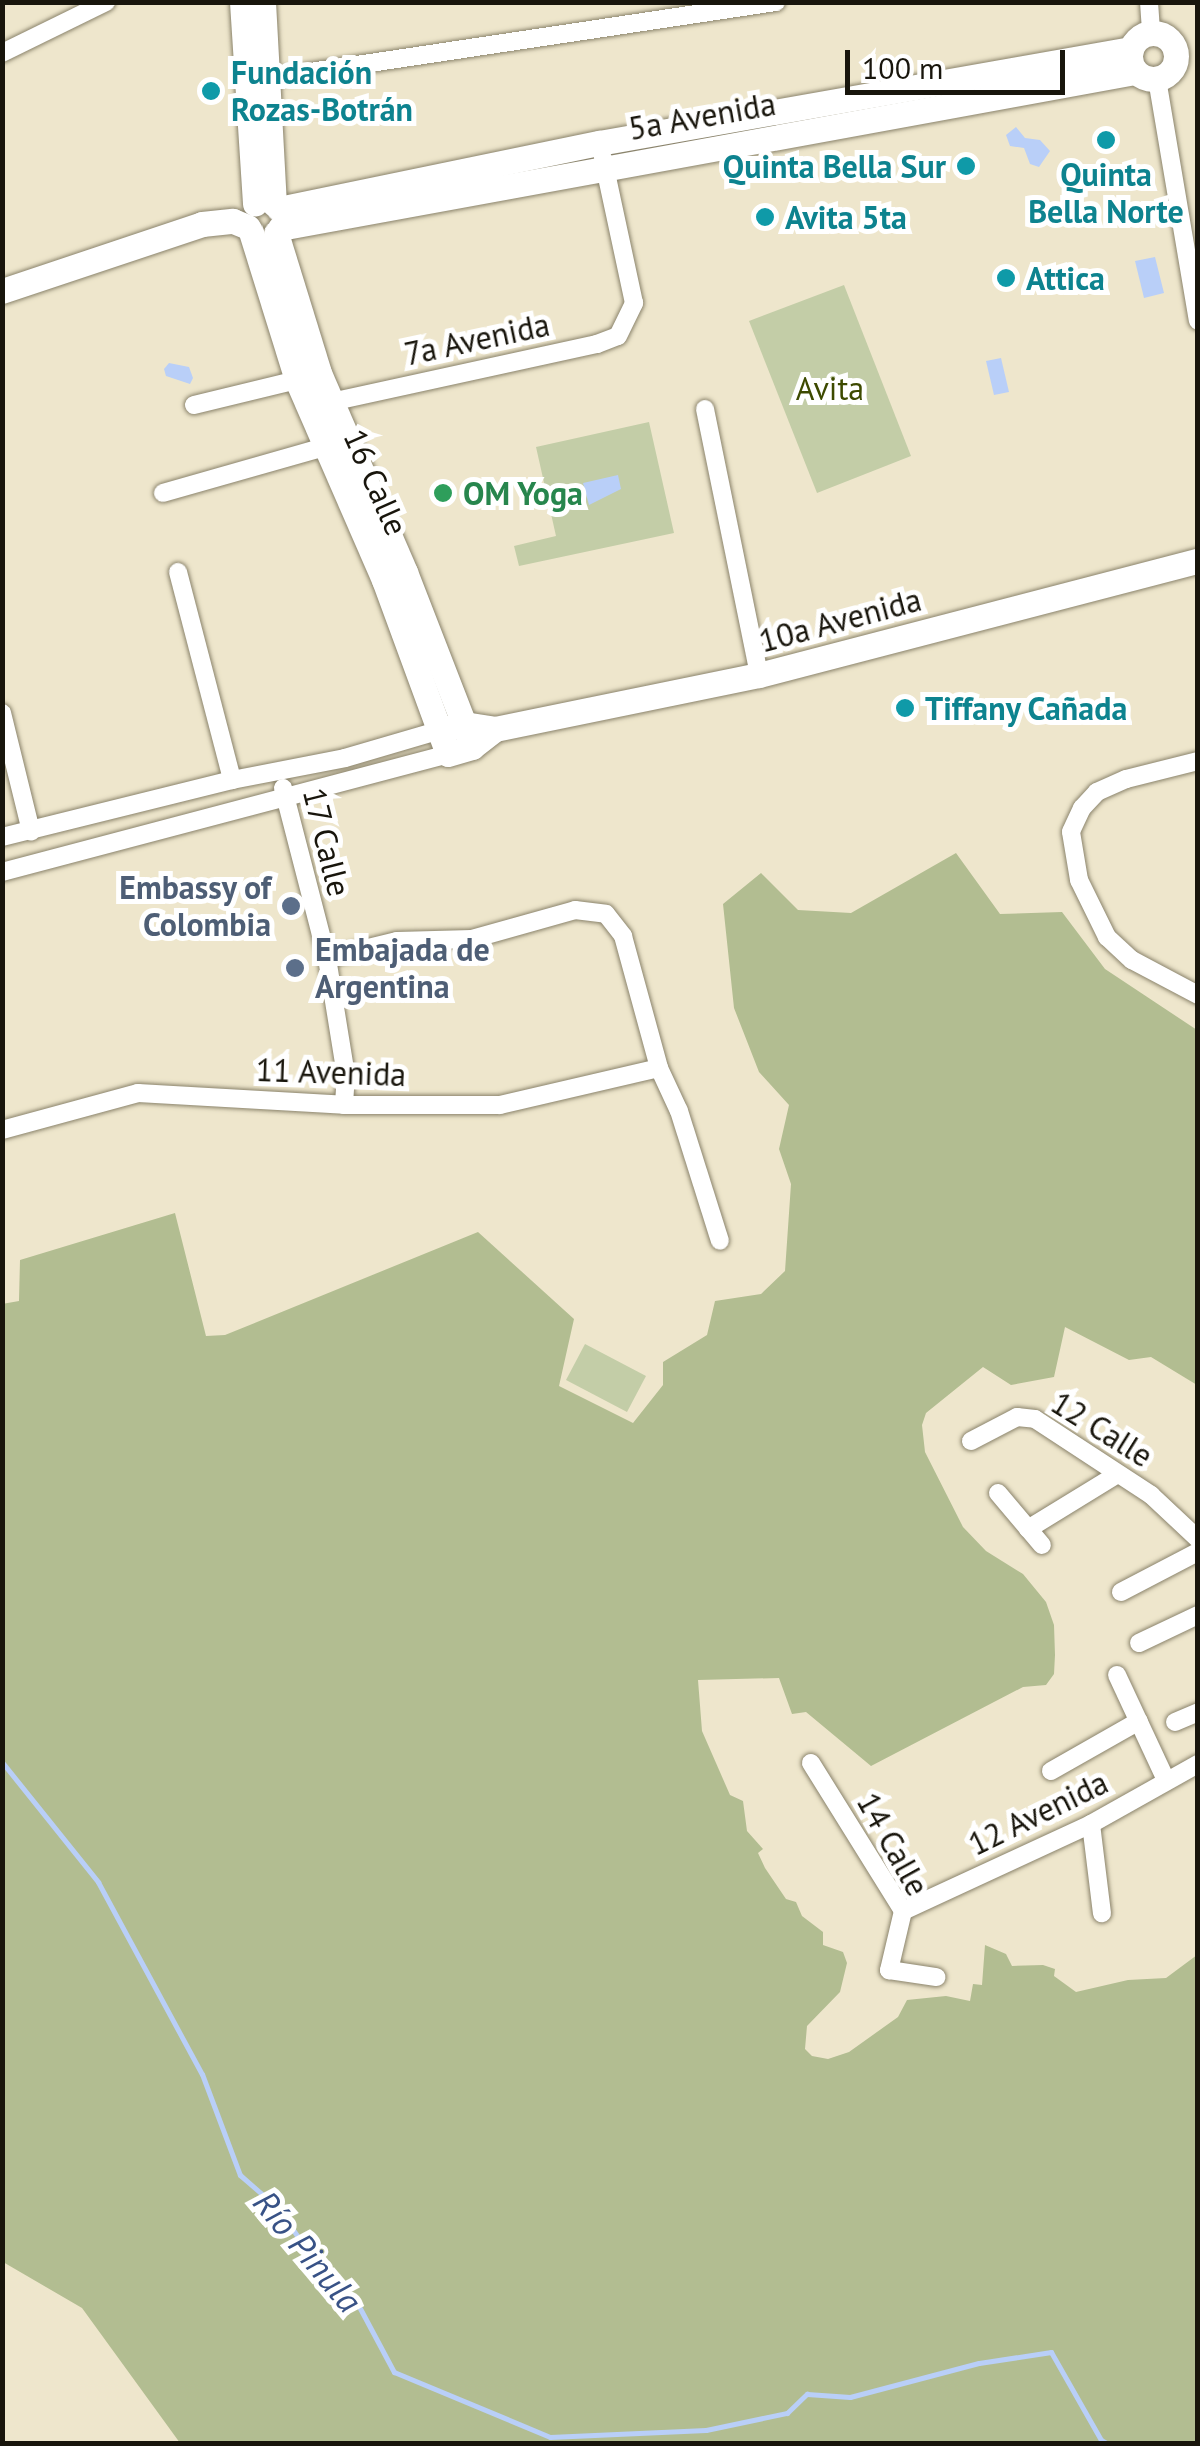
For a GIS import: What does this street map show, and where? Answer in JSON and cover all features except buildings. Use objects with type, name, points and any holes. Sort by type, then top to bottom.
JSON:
[{"type":"street","points":[[2,54],[106,2]]},
{"type":"street","name":"16 Calle","points":[[242,2],[256,81],[264,219],[297,380],[456,739]]},
{"type":"street","name":"16 Calle","points":[[256,81],[263,2]]},
{"type":"street","points":[[256,81],[776,2]]},
{"type":"street","points":[[1149,2],[1198,321]]},
{"type":"street","name":"5a Avenida","points":[[2,291],[215,223],[264,219],[1160,57],[1198,35]]},
{"type":"street","name":"7a Avenida","points":[[330,402],[597,344],[618,336],[634,303],[602,155]]},
{"type":"street","name":"16 Calle","points":[[264,219],[330,402],[450,690],[456,739]]},
{"type":"street","points":[[194,405],[297,380]]},
{"type":"street","points":[[705,409],[759,674]]},
{"type":"street","points":[[163,493],[324,447]]},
{"type":"street","name":"10a Avenida","points":[[2,872],[285,799],[496,728],[759,674],[1198,561]]},
{"type":"street","points":[[178,572],[232,780]]},
{"type":"street","points":[[450,690],[478,715],[525,722]]},
{"type":"street","points":[[2,712],[31,830]]},
{"type":"street","name":"10a Avenida","points":[[2,837],[232,780],[456,739]]},
{"type":"street","points":[[1196,989],[1132,960],[1107,937],[1079,880],[1072,832],[1082,808],[1097,792],[1126,778],[1198,761]]},
{"type":"street","name":"17 Calle","points":[[279,771],[327,958],[346,1074],[344,1105]]},
{"type":"street","points":[[327,958],[396,941],[472,939],[575,910],[606,914],[623,936],[659,1068],[679,1111],[720,1241]]},
{"type":"street","name":"11 Avenida","points":[[2,1130],[138,1093],[344,1105],[500,1106],[659,1068]]},
{"type":"street","name":"12 Calle","points":[[971,1441],[1017,1417],[1034,1420],[1172,1512],[1198,1539]]},
{"type":"street","points":[[1028,1529],[1116,1475]]},
{"type":"street","points":[[998,1493],[1042,1545]]},
{"type":"street","points":[[1122,1592],[1198,1552]]},
{"type":"street","points":[[1140,1643],[1198,1615]]},
{"type":"street","points":[[1117,1674],[1166,1780]]},
{"type":"street","points":[[1176,1722],[1198,1712]]},
{"type":"street","points":[[1052,1771],[1139,1722]]},
{"type":"street","name":"14 Calle","points":[[812,1764],[904,1911],[888,1967],[892,1972],[936,1977]]},
{"type":"street","name":"12 Avenida","points":[[904,1911],[1092,1824],[1198,1764]]},
{"type":"street","points":[[1092,1824],[1102,1913]]},
{"type":"green space","name":"Avita","points":[[844,285],[911,456],[817,493],[749,321]]},
{"type":"green space","points":[[649,422],[674,533],[519,566],[514,546],[556,536],[536,447]]},
{"type":"green space","points":[[956,853],[1000,914],[1062,912],[1105,969],[1197,1030],[1197,1385],[1151,1357],[1129,1360],[1065,1327],[1054,1377],[1011,1385],[983,1367],[926,1413],[922,1425],[925,1452],[963,1527],[986,1551],[1023,1574],[1046,1602],[1054,1625],[1055,1655],[1054,1674],[1046,1685],[1023,1687],[871,1766],[806,1712],[792,1714],[779,1678],[698,1680],[702,1731],[730,1795],[743,1801],[747,1831],[763,1849],[758,1853],[765,1868],[786,1899],[796,1902],[802,1916],[823,1932],[823,1945],[843,1952],[847,1963],[840,1992],[807,2026],[805,2049],[812,2056],[828,2059],[849,2052],[898,2017],[907,2000],[946,1996],[970,2001],[973,1984],[982,1985],[985,1945],[1006,1954],[1012,1966],[1043,1965],[1055,1969],[1054,1976],[1076,1992],[1128,1980],[1166,1978],[1197,1955],[1197,2443],[180,2443],[82,2308],[3,2262],[2,1304],[19,1301],[20,1260],[175,1213],[206,1336],[225,1335],[478,1232],[574,1319],[559,1386],[633,1423],[663,1385],[663,1362],[707,1335],[715,1301],[761,1294],[785,1271],[791,1184],[779,1149],[789,1105],[759,1072],[734,1008],[723,904],[761,873],[798,910],[851,913]]},
{"type":"green space","points":[[585,1344],[646,1376],[627,1412],[566,1380]]},
{"type":"water","points":[[1016,127],[1025,138],[1040,140],[1050,151],[1039,167],[1030,164],[1024,148],[1010,146],[1006,135]]},
{"type":"water","points":[[1155,257],[1164,293],[1144,298],[1135,261]]},
{"type":"water","points":[[1001,358],[1009,392],[994,395],[986,361]]},
{"type":"water","points":[[169,363],[189,367],[193,378],[190,384],[166,376],[164,369]]},
{"type":"water","points":[[618,475],[621,489],[589,505],[583,483]]},
{"type":"waterway","name":"Río Pinula","points":[[2,1762],[98,1882],[202,2074],[240,2175],[278,2208],[318,2266],[355,2299],[394,2372],[550,2437],[706,2430],[787,2413],[807,2394],[850,2397],[979,2363],[1051,2352],[1101,2440],[1108,2444]]},
{"type":"place","name":"Fundación Rozas-Botrán","points":[[211,91]]},
{"type":"place","name":"Quinta Bella Norte","points":[[1106,140]]},
{"type":"place","name":"Quinta Bella Sur","points":[[966,166]]},
{"type":"place","name":"Avita 5ta","points":[[765,217]]},
{"type":"place","name":"Attica","points":[[1006,278]]},
{"type":"place","name":"OM Yoga","points":[[443,493]]},
{"type":"place","name":"Tiffany Cañada","points":[[905,708]]},
{"type":"place","name":"Embassy of Colombia","points":[[291,906]]},
{"type":"place","name":"Embajada de Argentina","points":[[295,968]]}]
